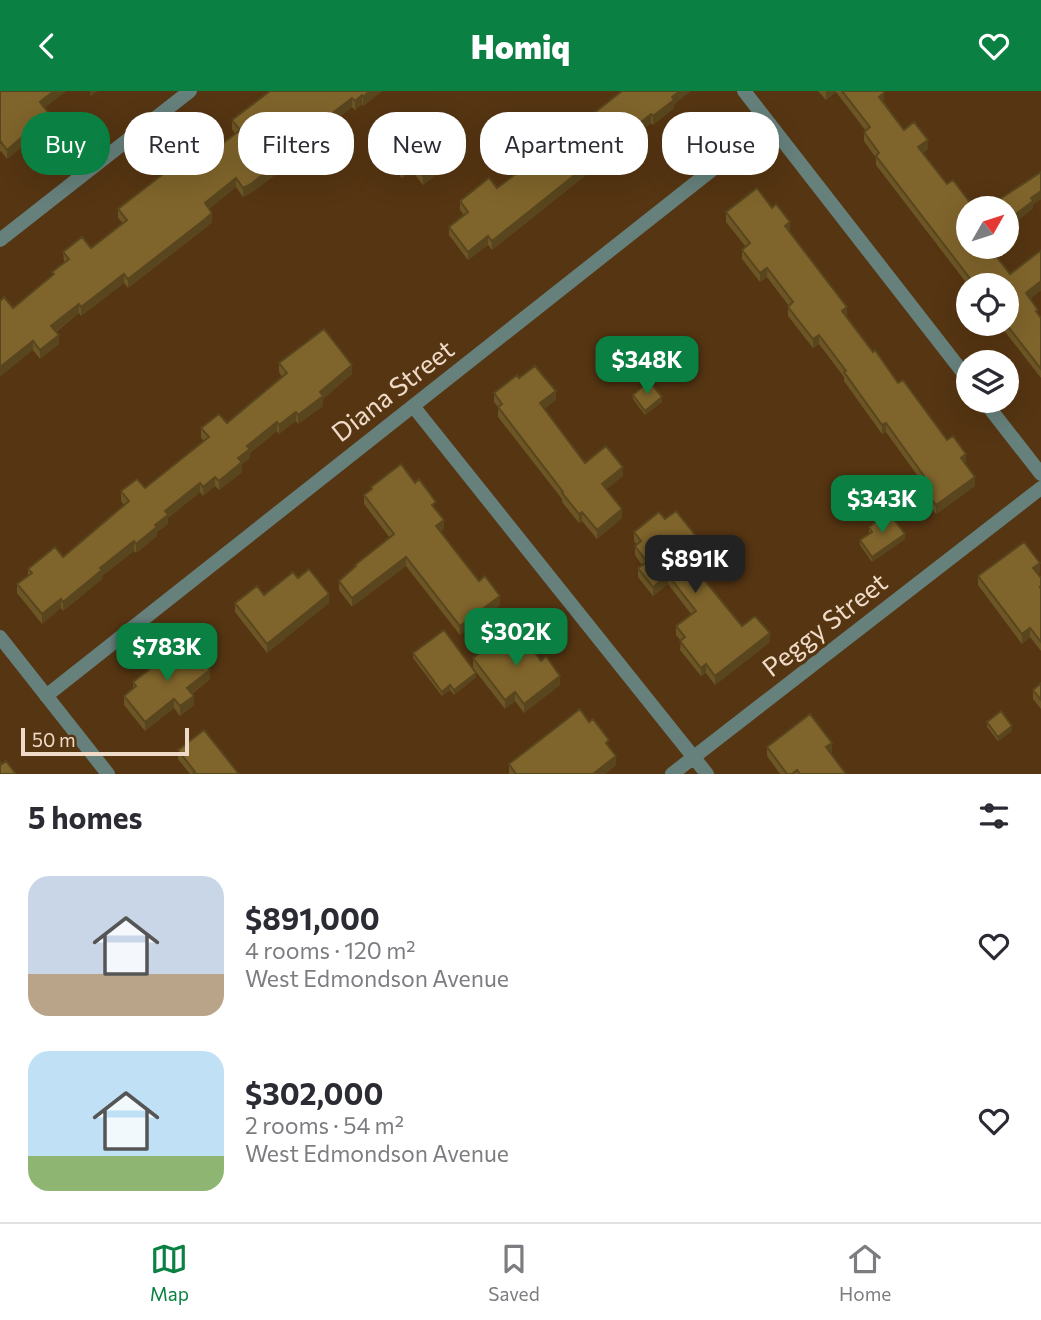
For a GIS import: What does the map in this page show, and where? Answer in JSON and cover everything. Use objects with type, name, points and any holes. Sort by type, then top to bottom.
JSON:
[{"type":"street","points":[[0,240],[190,91]]},
{"type":"street","points":[[744,91],[761,112]]},
{"type":"street","points":[[779,136],[956,364]]},
{"type":"street","name":"Diana Street","points":[[46,696],[705,175]]},
{"type":"street","points":[[413,406],[707,774]]},
{"type":"street","points":[[993,413],[1041,474]]},
{"type":"street","name":"Peggy Street","points":[[672,774],[1041,488]]},
{"type":"street","points":[[0,637],[108,774]]},
{"type":"building","points":[[0,91],[54,91],[40,102],[48,112],[21,112],[21,138],[7,150],[0,143]]},
{"type":"building","points":[[270,91],[370,91],[355,101],[352,98],[334,112],[242,112]]},
{"type":"building","points":[[622,91],[680,91],[672,97],[674,100],[653,116],[651,114],[648,116],[648,112],[595,112]]},
{"type":"building","points":[[842,91],[883,91],[879,97],[904,130],[914,122],[928,140],[918,147],[947,184],[953,180],[965,196],[956,196],[956,259],[998,259],[1009,273],[966,273],[876,156],[879,153],[864,132],[870,127]]},
{"type":"building","points":[[238,115],[238,128],[232,120]]},
{"type":"building","points":[[238,132],[238,175],[262,175],[243,188],[236,178],[205,203],[212,213],[204,220],[128,279],[124,274],[51,326],[59,335],[40,350],[33,341],[0,367],[0,301],[4,297],[13,308],[69,259],[63,252],[82,237],[91,248],[127,220],[118,209],[162,175],[224,175],[224,142]]},
{"type":"building","points":[[1041,172],[1041,191],[1019,212],[1019,196],[1005,196]]},
{"type":"building","points":[[515,175],[575,175],[492,241],[488,236],[468,252],[449,227],[468,212],[460,201],[489,178],[497,188]]},
{"type":"building","points":[[757,188],[772,208],[776,204],[790,222],[785,226],[847,307],[842,311],[873,352],[875,350],[898,383],[903,380],[947,440],[953,436],[966,454],[961,458],[975,477],[936,505],[918,481],[924,476],[886,423],[882,425],[819,335],[813,339],[788,307],[793,302],[767,268],[760,273],[742,250],[750,243],[726,212]]},
{"type":"building","points":[[1040,251],[1041,281],[1026,293],[1041,318],[1041,369],[1015,336],[1019,336],[1019,273],[1011,273]]},
{"type":"building","points":[[324,329],[352,365],[320,392],[323,396],[298,415],[296,412],[279,425],[277,422],[247,446],[250,449],[238,458],[242,462],[219,481],[215,477],[203,487],[200,483],[165,511],[168,515],[155,525],[157,527],[100,568],[102,570],[63,602],[61,599],[42,614],[17,584],[32,573],[28,569],[55,547],[63,557],[129,501],[121,491],[137,479],[145,488],[209,437],[201,428],[219,414],[227,423],[287,373],[279,363]]},
{"type":"building","points":[[535,366],[556,391],[540,403],[585,463],[606,446],[623,467],[602,484],[622,509],[597,530],[562,493],[498,407],[502,404],[494,393],[517,375],[519,378]]},
{"type":"building","points":[[649,381],[662,397],[645,411],[633,395]]},
{"type":"building","points":[[401,464],[415,483],[419,479],[436,502],[432,505],[444,520],[436,526],[479,581],[485,576],[500,596],[460,626],[406,557],[352,598],[339,581],[394,534],[364,495]]},
{"type":"building","points":[[676,511],[704,546],[688,560],[742,626],[755,616],[770,633],[715,676],[706,664],[701,668],[680,641],[685,637],[676,626],[696,611],[668,575],[653,587],[638,568],[647,562],[635,546],[641,541],[634,532],[659,512],[665,519]]},
{"type":"building","points":[[888,512],[905,534],[872,557],[860,540],[872,532],[869,527]]},
{"type":"building","points":[[1024,542],[1040,563],[1033,568],[1041,578],[1041,642],[1030,628],[1022,634],[978,576]]},
{"type":"building","points":[[309,569],[329,594],[267,644],[235,603],[257,586],[264,595],[293,572],[298,578]]},
{"type":"building","points":[[512,629],[520,639],[523,636],[541,661],[546,656],[560,676],[524,704],[515,692],[505,700],[473,658]]},
{"type":"building","points":[[444,630],[476,673],[454,690],[450,685],[442,692],[413,653]]},
{"type":"building","points":[[190,644],[210,670],[187,688],[194,696],[180,706],[174,699],[145,722],[124,696],[136,686],[133,682],[164,658],[167,662]]},
{"type":"building","points":[[1041,683],[1041,700],[1033,690]]},
{"type":"building","points":[[580,709],[589,722],[593,719],[609,740],[606,743],[616,756],[593,774],[516,774],[509,764]]},
{"type":"building","points":[[1001,711],[1012,726],[998,737],[987,722]]},
{"type":"building","points":[[810,714],[832,743],[826,747],[846,774],[800,774],[797,770],[787,774],[767,747]]},
{"type":"building","points":[[204,730],[239,774],[193,774],[195,772],[178,750]]},
{"type":"building","points":[[6,761],[16,774],[0,774],[0,762],[2,764]]}]
